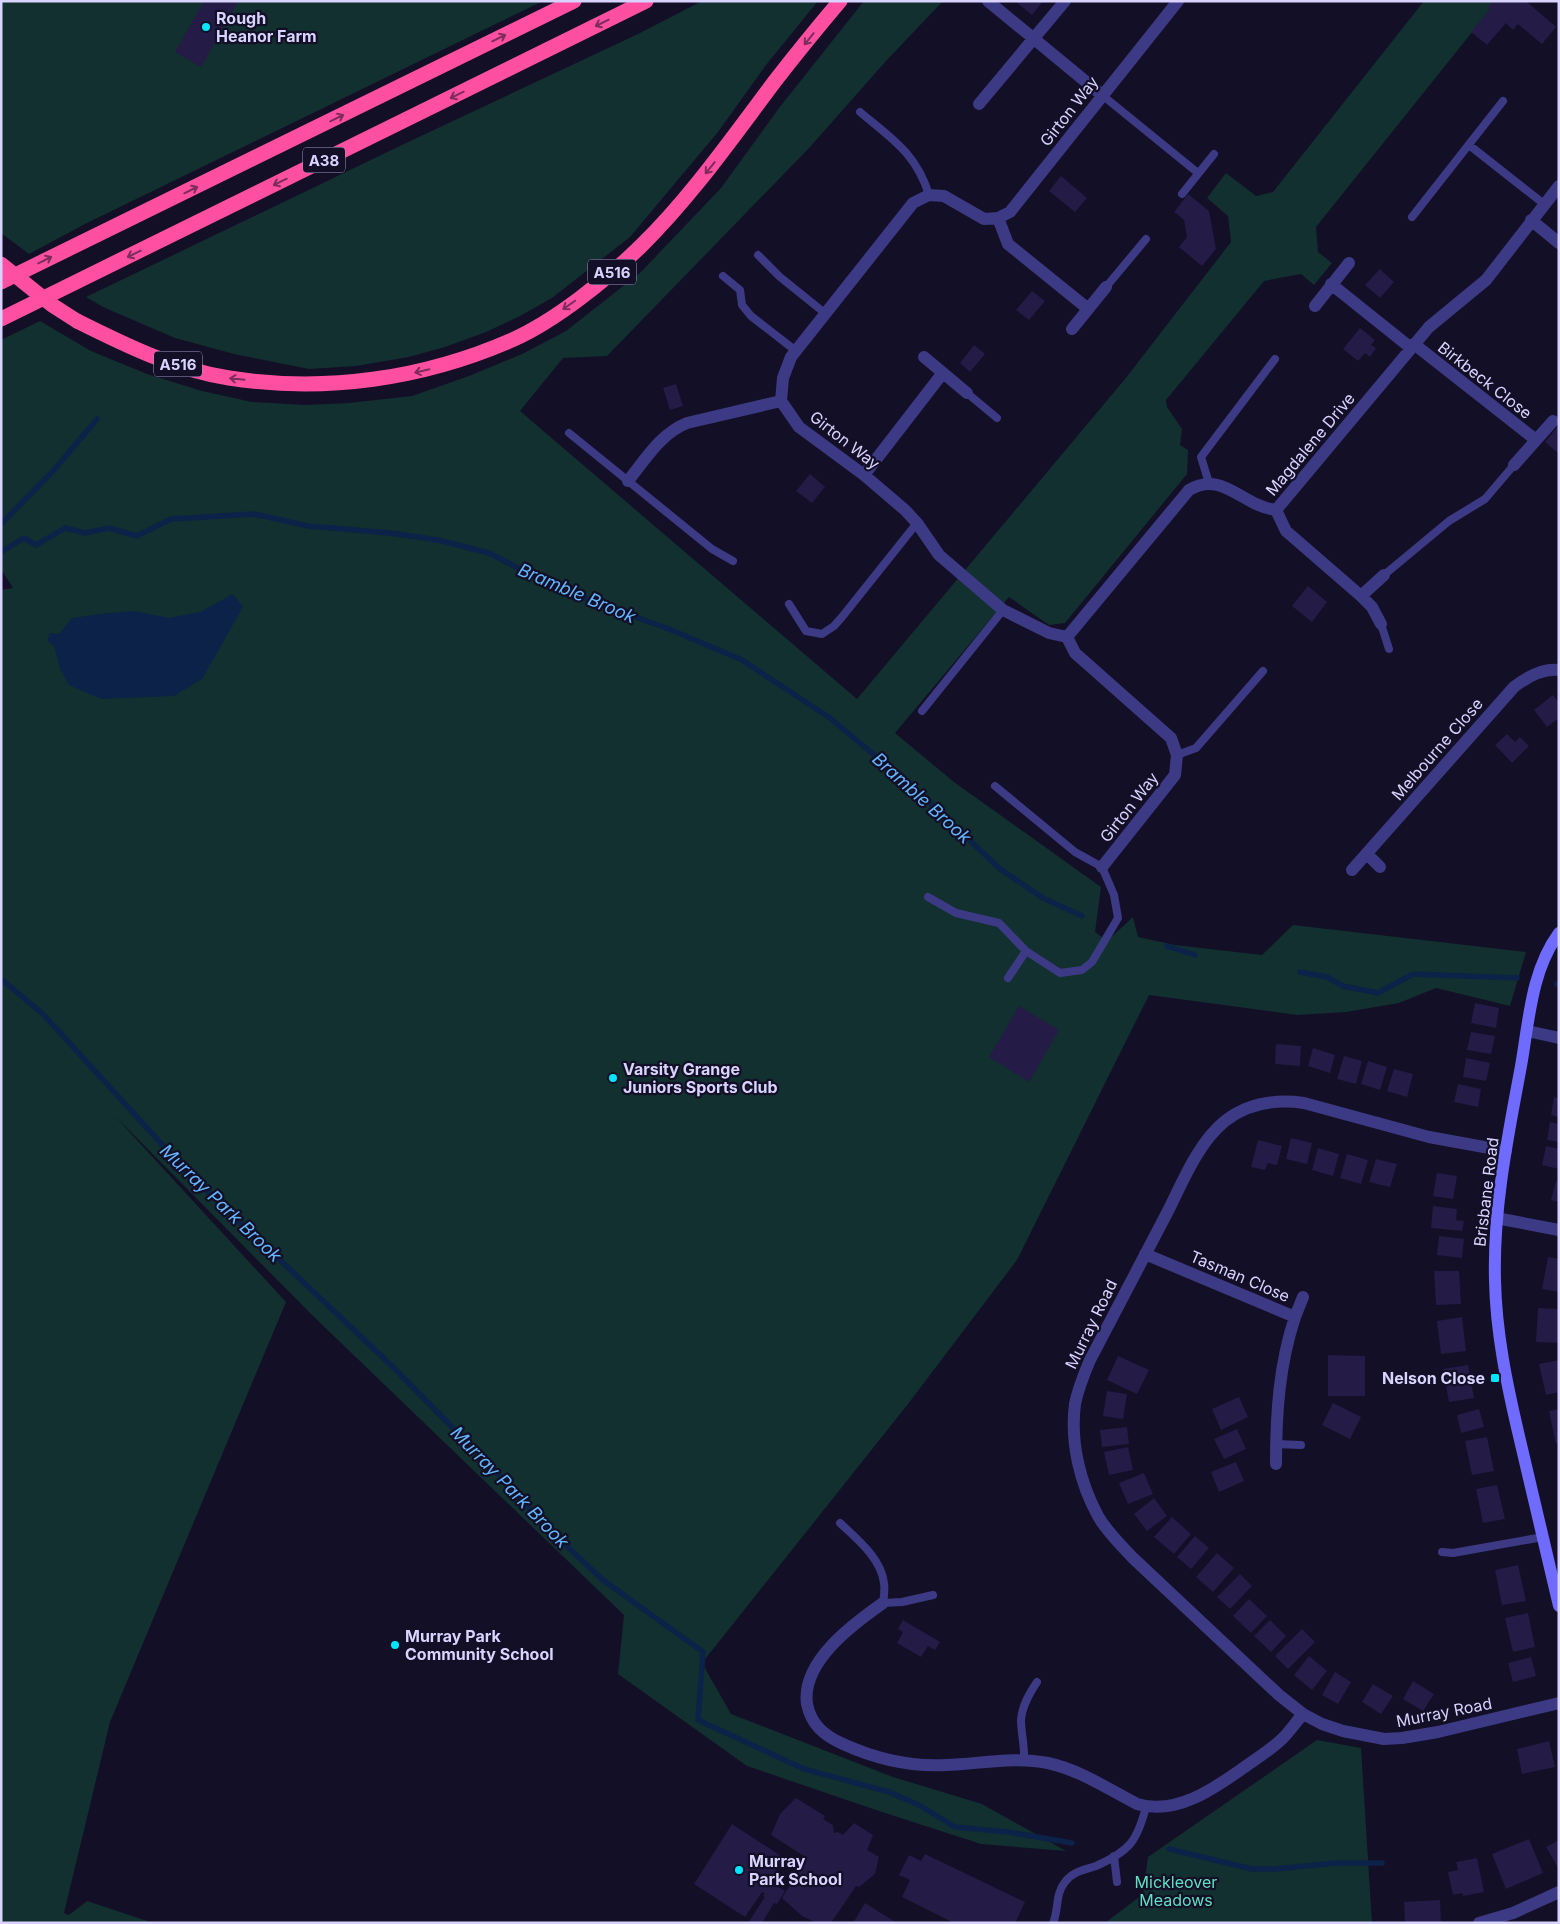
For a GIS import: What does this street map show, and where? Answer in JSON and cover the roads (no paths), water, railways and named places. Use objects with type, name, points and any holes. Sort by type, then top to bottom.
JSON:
[{"type":"highway","name":"A38","points":[[1,282],[574,1]]},
{"type":"highway","name":"A38","points":[[1,319],[646,1]]},
{"type":"highway","name":"A516","points":[[1,264],[46,300],[77,321],[155,357],[228,378],[286,383],[338,384],[388,378],[427,370],[467,358],[513,339],[553,316],[597,285],[641,246],[677,208],[727,146],[776,79],[840,1]]},
{"type":"street","points":[[988,1],[1102,96]]},
{"type":"street","points":[[979,104],[1065,1]]},
{"type":"street","name":"Girton Way","points":[[998,218],[1010,212],[1178,1]]},
{"type":"street","name":"Magdalene Drive","points":[[1209,483],[1222,486],[1262,509],[1276,510],[1429,327],[1486,280],[1559,186]]},
{"type":"street","points":[[628,481],[674,428],[686,423],[781,401],[783,378],[791,357],[914,203],[929,195],[944,196],[984,219],[998,218],[1008,244],[1087,308]]},
{"type":"street","points":[[1531,220],[1559,242]]},
{"type":"street","points":[[1315,306],[1349,263]]},
{"type":"street","name":"Birkbeck Close","points":[[1331,284],[1536,440]]},
{"type":"street","points":[[1072,329],[1087,308],[1106,287]]},
{"type":"street","points":[[924,357],[967,393]]},
{"type":"street","points":[[864,475],[942,374]]},
{"type":"street","name":"Girton Way","points":[[781,401],[799,427],[864,475],[905,510],[940,555],[1003,610],[1049,633],[1067,637]]},
{"type":"street","name":"Birkbeck Close","points":[[1514,465],[1556,418]]},
{"type":"street","points":[[1178,755],[1171,738],[1075,653],[1067,637],[1189,490],[1199,484],[1209,483]]},
{"type":"street","points":[[1276,510],[1286,530],[1362,596],[1372,606],[1381,624]]},
{"type":"street","points":[[1362,596],[1384,575]]},
{"type":"street","name":"Melbourne Close","points":[[1352,870],[1514,687],[1526,678],[1539,672],[1553,669],[1559,670]]},
{"type":"street","name":"Girton Way","points":[[1102,867],[1175,776],[1178,755]]},
{"type":"street","points":[[1367,854],[1380,867]]},
{"type":"street","name":"Brisbane Road","points":[[1559,933],[1546,953],[1536,982],[1496,1218],[1496,1302],[1505,1374],[1559,1606]]},
{"type":"street","points":[[1527,1031],[1559,1038]]},
{"type":"street","name":"Murray Road","points":[[1506,1151],[1429,1137],[1304,1103],[1284,1100],[1254,1105],[1226,1120],[1205,1142],[1090,1360],[1078,1391],[1075,1417],[1076,1454],[1086,1491],[1099,1518],[1133,1558],[1279,1695],[1303,1714],[1343,1731],[1384,1739],[1438,1732],[1559,1703]]},
{"type":"street","points":[[1496,1218],[1559,1230]]},
{"type":"street","name":"Tasman Close","points":[[1145,1254],[1295,1317],[1281,1371],[1277,1408],[1276,1464]]},
{"type":"street","points":[[1295,1317],[1303,1297]]},
{"type":"street","points":[[883,1603],[846,1631],[827,1651],[815,1670],[808,1687],[807,1701],[810,1715],[818,1729],[825,1735],[850,1748],[895,1762],[930,1766],[1024,1761],[1047,1763],[1064,1768],[1137,1804],[1146,1806],[1170,1805],[1185,1802],[1214,1788],[1269,1750],[1283,1738],[1303,1714]]},
{"type":"street","points":[[1479,1922],[1514,1918],[1559,1892]]},
{"type":"lane","points":[[1102,96],[1198,173]]},
{"type":"lane","points":[[1412,217],[1504,101]]},
{"type":"lane","points":[[860,112],[910,154],[924,178],[929,195]]},
{"type":"lane","points":[[1469,145],[1544,204]]},
{"type":"lane","points":[[1182,194],[1214,154]]},
{"type":"lane","points":[[1106,287],[1146,239]]},
{"type":"lane","points":[[758,255],[780,277],[826,314]]},
{"type":"lane","points":[[723,276],[740,290],[742,305],[751,316],[796,351]]},
{"type":"lane","points":[[1209,483],[1201,457],[1275,359]]},
{"type":"lane","points":[[967,393],[997,418]]},
{"type":"lane","points":[[569,433],[712,550],[733,561]]},
{"type":"lane","name":"Birkbeck Close","points":[[1384,575],[1449,522],[1485,499],[1514,465]]},
{"type":"lane","points":[[788,604],[806,631],[822,634],[834,626],[842,617],[917,523]]},
{"type":"lane","points":[[922,711],[1003,610]]},
{"type":"lane","points":[[1381,624],[1389,650]]},
{"type":"lane","points":[[1178,755],[1196,748],[1263,671]]},
{"type":"lane","points":[[928,897],[956,913],[999,923],[1026,950],[1060,973],[1082,970],[1092,962],[1118,918],[1114,895],[1102,867],[1075,852],[995,786]]},
{"type":"lane","points":[[1008,978],[1026,950]]},
{"type":"lane","points":[[1276,1444],[1301,1445]]},
{"type":"lane","points":[[840,1524],[863,1545],[881,1571],[884,1583],[883,1603],[902,1602],[933,1595]]},
{"type":"lane","points":[[1442,1552],[1453,1552],[1543,1538]]},
{"type":"lane","points":[[1024,1761],[1025,1747],[1021,1720],[1026,1700],[1037,1682]]},
{"type":"lane","points":[[1053,1923],[1058,1897],[1065,1882],[1079,1870],[1095,1866],[1124,1850],[1138,1835],[1146,1806]]},
{"type":"lane","points":[[1114,1856],[1117,1882]]},
{"type":"water","points":[[233,594],[243,607],[202,679],[174,696],[101,699],[69,685],[60,669],[54,646],[47,641],[50,633],[59,634],[72,618],[134,611],[169,618],[200,612]]},
{"type":"waterway","points":[[1,524],[54,470],[97,419]]},
{"type":"waterway","name":"Bramble Brook","points":[[1,552],[24,538],[36,545],[65,528],[85,533],[109,528],[137,536],[171,519],[254,514],[308,526],[390,533],[438,540],[489,553],[545,582],[669,629],[742,660],[830,718],[922,795],[1000,869],[1043,898],[1082,916]]},
{"type":"waterway","name":"Bramble Brook","points":[[1167,946],[1195,955]]},
{"type":"waterway","name":"Bramble Brook","points":[[1300,972],[1327,977],[1343,986],[1378,993],[1413,974],[1517,978]]},
{"type":"waterway","name":"Murray Park Brook","points":[[1,979],[43,1014],[189,1174],[394,1368],[506,1482],[546,1527],[603,1580],[703,1652],[698,1720],[804,1769],[889,1792],[919,1805],[955,1827],[1008,1832],[1072,1843]]},
{"type":"waterway","name":"Murray Park Brook","points":[[1169,1849],[1252,1869],[1275,1869],[1335,1863],[1382,1863]]},
{"type":"place","name":"Rough Heanor Farm","points":[[206,27]]},
{"type":"place","name":"Varsity Grange Juniors Sports Club","points":[[613,1078]]},
{"type":"place","name":"Nelson Close","points":[[1495,1378]]},
{"type":"place","name":"Murray Park Community School","points":[[395,1645]]},
{"type":"place","name":"Murray Park School","points":[[739,1870]]},
{"type":"park label","name":"Mickleover Meadows","points":[[1176,1891]]}]
